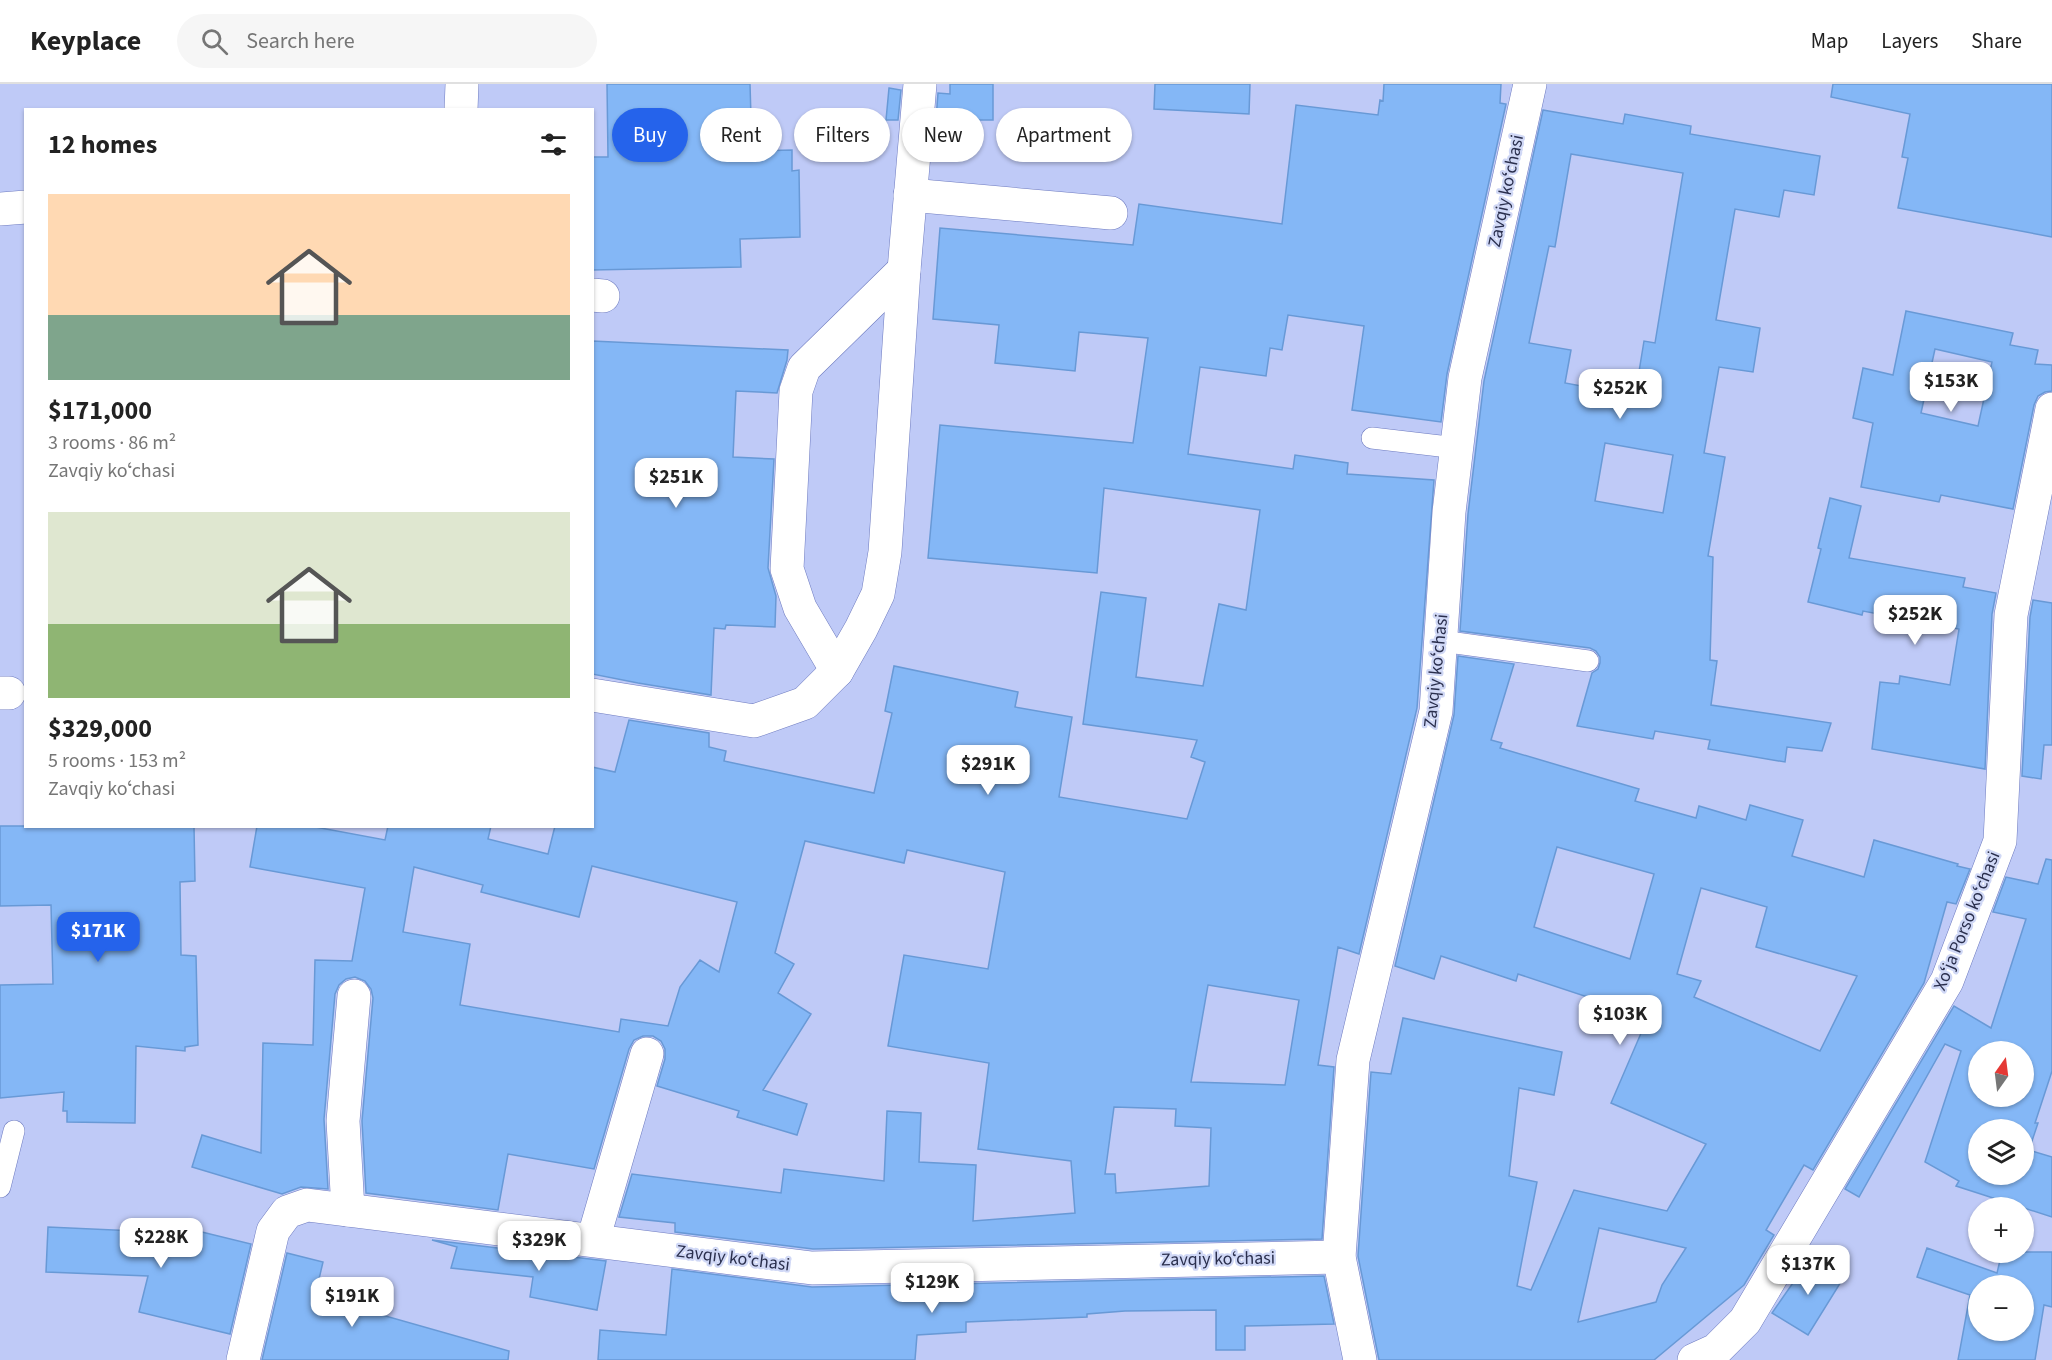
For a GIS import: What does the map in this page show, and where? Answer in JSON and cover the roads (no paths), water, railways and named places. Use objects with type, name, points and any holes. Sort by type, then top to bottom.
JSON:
[{"type":"street","points":[[461,108],[462,84]]},
{"type":"street","points":[[594,695],[754,721],[805,703],[837,671],[861,629],[878,594],[885,552],[904,270],[920,84]]},
{"type":"street","name":"Zavqiy koʻchasi","points":[[1360,1360],[1339,1257],[1353,1060],[1436,711],[1449,512],[1465,378],[1530,84]]},
{"type":"street","points":[[910,195],[1111,213]]},
{"type":"street","points":[[0,209],[24,207]]},
{"type":"street","points":[[837,671],[800,608],[787,569],[796,391],[804,368],[904,270]]},
{"type":"street","name":"Xoʻja Porso koʻchasi","points":[[1695,1360],[1716,1350],[1745,1321],[1947,981],[1996,852],[2000,841],[2012,615],[2052,409]]},
{"type":"street","points":[[348,1210],[343,1121],[354,996]]},
{"type":"street","points":[[592,1240],[647,1054]]},
{"type":"street","name":"Zavqiy koʻchasi","points":[[243,1360],[273,1232],[287,1212],[307,1205],[812,1268],[1339,1257]]},
{"type":"lane","points":[[1372,438],[1456,448]]},
{"type":"lane","points":[[1441,641],[1588,660]]},
{"type":"lane","points":[[0,1187],[14,1131]]}]
